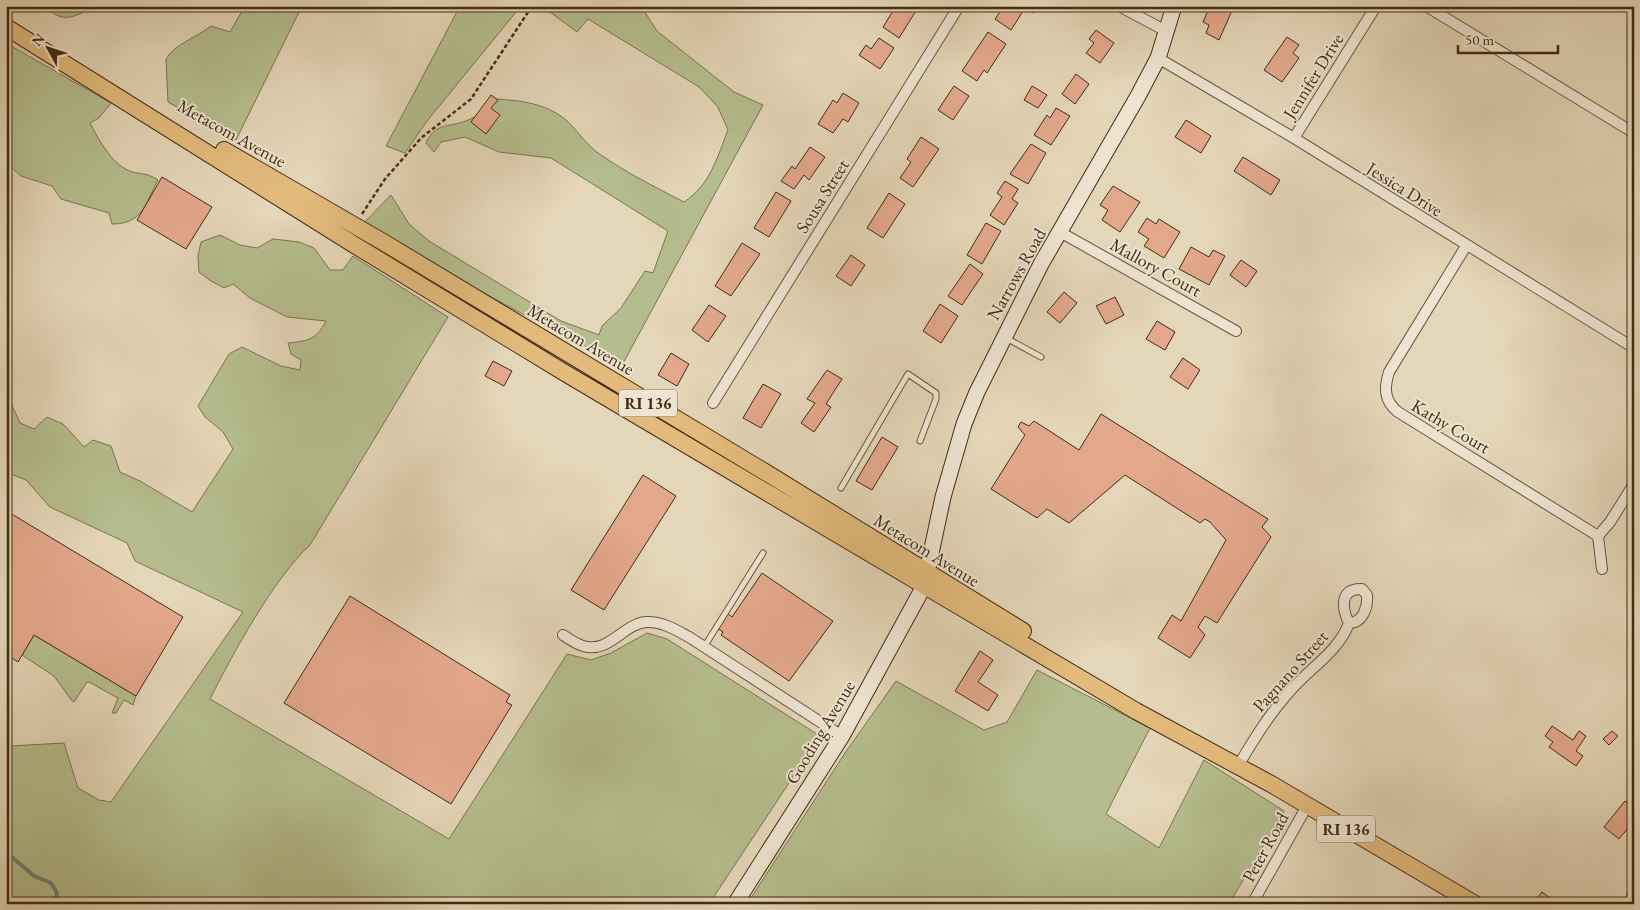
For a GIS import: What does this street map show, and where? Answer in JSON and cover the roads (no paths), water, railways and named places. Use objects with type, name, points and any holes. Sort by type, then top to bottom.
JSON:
[{"type":"main road","name":"Metacom Avenue","points":[[6,27],[460,309],[1004,626],[1121,698],[1307,806],[1437,885],[1475,904]]},
{"type":"main road","name":"Metacom Avenue","points":[[70,66],[354,225],[770,475],[925,580]]},
{"type":"street","name":"Sousa Street","points":[[713,403],[959,6]]},
{"type":"street","points":[[1119,6],[1166,31]]},
{"type":"street","name":"Narrows Road","points":[[925,580],[943,497],[964,424],[1003,336],[1060,232],[1109,150],[1158,58],[1174,6]]},
{"type":"street","name":"Jennifer Drive","points":[[1294,138],[1376,6]]},
{"type":"street","points":[[1426,6],[1634,133]]},
{"type":"street","name":"Jessica Drive","points":[[1158,58],[1294,138],[1466,246],[1634,348]]},
{"type":"street","name":"Mallory Court","points":[[1060,232],[1236,331]]},
{"type":"street","name":"Kathy Court","points":[[1466,246],[1389,372],[1385,393],[1392,407],[1398,412],[1598,536]]},
{"type":"street","points":[[1602,568],[1598,536],[1610,522],[1634,484]]},
{"type":"street","name":"Gooding Avenue","points":[[735,904],[842,736],[925,580]]},
{"type":"street","points":[[563,635],[583,646],[594,647],[604,645],[628,629],[648,622],[670,626],[842,736]]},
{"type":"street","name":"Pagnano Street","points":[[1238,766],[1267,719],[1289,691],[1344,637],[1349,623]]},
{"type":"street","name":"Peter Road","points":[[1252,904],[1307,806]]},
{"type":"street","points":[[1628,904],[1634,894]]},
{"type":"lane","points":[[460,309],[469,295]]},
{"type":"lane","points":[[1003,336],[1041,357]]},
{"type":"lane","points":[[841,488],[908,374],[936,393],[936,399],[920,441]]},
{"type":"lane","points":[[704,647],[763,553]]},
{"type":"waterway","points":[[6,852],[34,876],[51,883],[57,893],[55,904]]}]
